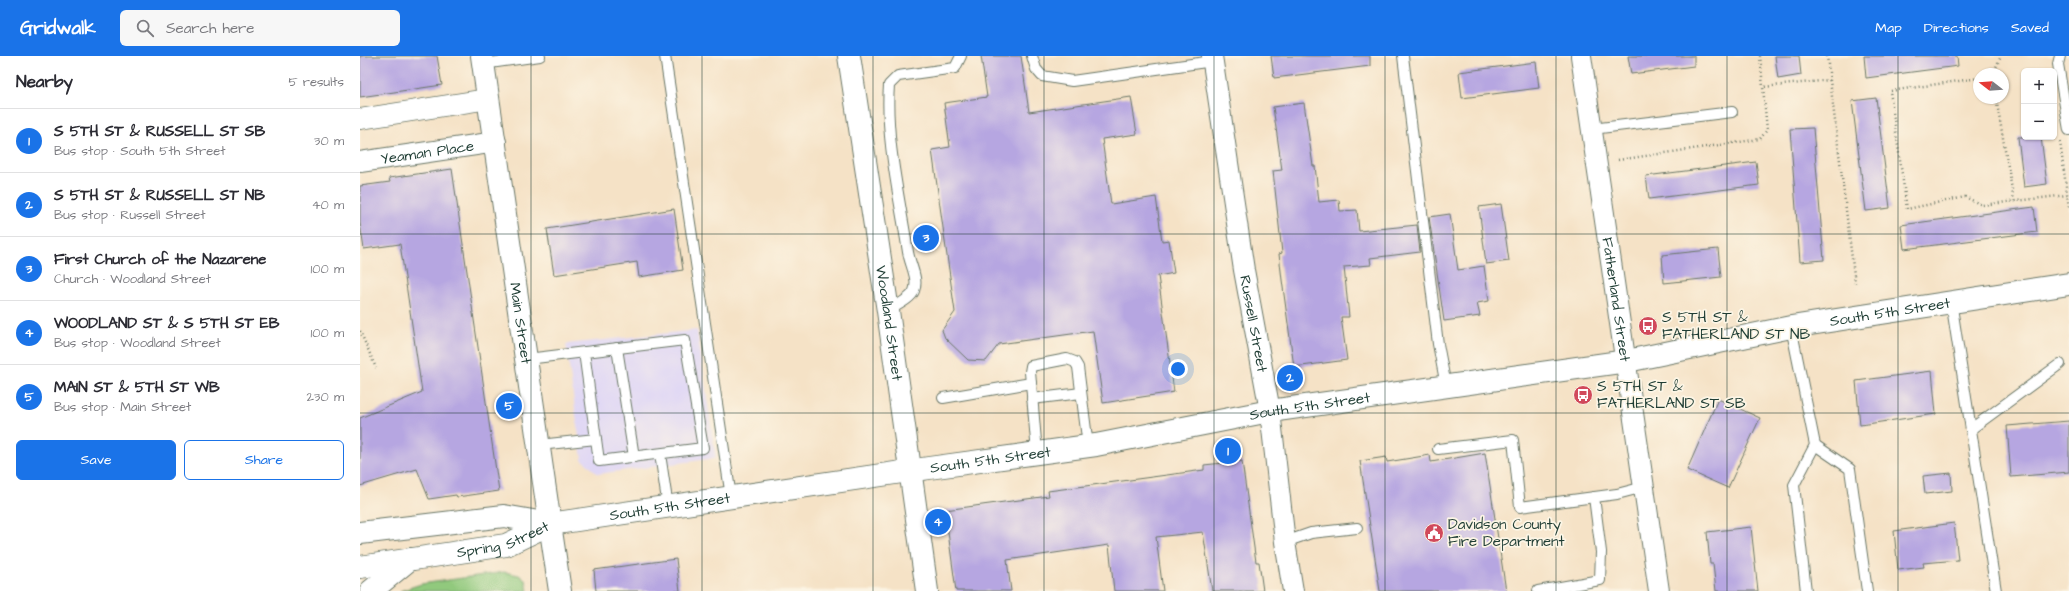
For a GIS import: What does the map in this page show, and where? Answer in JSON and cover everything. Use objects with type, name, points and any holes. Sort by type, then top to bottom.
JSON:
[{"type":"main road","name":"Woodland Street","points":[[849,56],[888,311],[927,591]]},
{"type":"main road","name":"Main Street","points":[[483,60],[560,591]]},
{"type":"main road","name":"South 5th Street","points":[[550,524],[1088,446],[1270,411],[1627,361],[1791,327],[1951,301],[2069,284]]},
{"type":"main road","name":"Spring Street","points":[[360,533],[504,516],[550,524]]},
{"type":"main road","name":"Spring Street","points":[[360,567],[506,544],[550,524]]},
{"type":"main road","points":[[371,591],[410,559]]},
{"type":"street","name":"Fatherland Street","points":[[1581,56],[1627,361],[1659,591]]},
{"type":"street","name":"Russell Street","points":[[1212,58],[1244,270],[1270,411],[1285,542],[1293,591]]},
{"type":"street","points":[[360,119],[488,99]]},
{"type":"street","name":"Yeaman Place","points":[[360,162],[496,142]]},
{"type":"lane","points":[[483,60],[540,56]]},
{"type":"lane","points":[[665,56],[731,497]]},
{"type":"lane","points":[[888,311],[914,293],[916,283],[909,259],[888,106],[889,85],[898,76],[955,68],[960,56]]},
{"type":"lane","points":[[1032,56],[1036,69],[1042,76],[1072,81],[1212,58]]},
{"type":"lane","points":[[1402,56],[1438,344],[1446,386]]},
{"type":"lane","points":[[2060,56],[2058,64],[2069,130]]},
{"type":"lane","points":[[1592,129],[1732,112]]},
{"type":"lane","points":[[1951,301],[1996,591]]},
{"type":"lane","points":[[1791,327],[1815,445],[1794,484],[1806,591]]},
{"type":"lane","points":[[527,359],[584,352],[617,348],[685,340],[703,448],[599,461],[596,439],[598,425],[591,376],[584,352]]},
{"type":"lane","points":[[617,348],[616,372],[624,421],[634,457]]},
{"type":"lane","points":[[1037,453],[1032,399],[1031,366],[1067,359],[1075,362],[1078,367],[1088,446]]},
{"type":"lane","points":[[1971,429],[2060,364]]},
{"type":"lane","points":[[942,398],[1031,383]]},
{"type":"lane","points":[[1032,399],[1081,392]]},
{"type":"lane","points":[[540,445],[596,439]]},
{"type":"lane","points":[[1438,449],[1513,440],[1520,507],[1594,497],[1644,487]]},
{"type":"lane","points":[[1815,445],[1850,469],[1867,591]]},
{"type":"lane","points":[[660,454],[668,507]]},
{"type":"lane","points":[[1538,591],[1600,580],[1601,552],[1594,497]]},
{"type":"lane","points":[[1285,542],[1311,533],[1356,528]]},
{"type":"path","points":[[1760,56],[1763,87]]},
{"type":"path","points":[[1828,56],[1855,282]]},
{"type":"path","points":[[1996,68],[2001,56]]},
{"type":"path","points":[[1973,79],[1890,91],[1907,209],[1965,197],[1982,205],[2067,195]]},
{"type":"path","points":[[1997,104],[2014,201]]},
{"type":"path","points":[[2060,141],[2069,208]]},
{"type":"path","points":[[360,331],[376,368]]},
{"type":"shaded area","points":[[697,330],[716,458],[598,474],[582,459],[566,344]]},
{"type":"green space","points":[[504,572],[519,575],[526,581],[528,591],[400,591],[421,584]]},
{"type":"building","points":[[360,56],[437,56],[442,85],[360,97]]},
{"type":"building","points":[[981,56],[1021,56],[1029,112],[1131,97],[1137,134],[1102,139],[1111,204],[1156,197],[1162,241],[1169,240],[1174,273],[1158,276],[1174,392],[1103,403],[1093,331],[999,344],[986,361],[968,360],[945,338],[942,330],[955,312],[932,150],[950,147],[944,103],[987,97]]},
{"type":"building","points":[[1271,56],[1370,56],[1370,66],[1274,78]]},
{"type":"building","points":[[1628,56],[1694,56],[1694,66],[1631,74]]},
{"type":"building","points":[[1775,56],[1799,56],[1801,75],[1778,79]]},
{"type":"building","points":[[1864,56],[1957,56],[1958,66],[1866,78]]},
{"type":"building","points":[[1536,62],[1539,88],[1462,98],[1459,72]]},
{"type":"building","points":[[1876,98],[1890,208],[1866,211],[1852,101]]},
{"type":"building","points":[[1304,103],[1313,166],[1315,166],[1319,202],[1339,200],[1340,211],[1357,210],[1359,231],[1417,225],[1420,252],[1370,258],[1371,265],[1344,267],[1349,317],[1341,317],[1347,360],[1294,367],[1279,254],[1282,253],[1273,171],[1282,170],[1273,107]]},
{"type":"building","points":[[1813,128],[1824,260],[1800,262],[1790,129]]},
{"type":"building","points":[[2018,137],[2021,137],[2021,140],[2041,140],[2047,184],[2024,187]]},
{"type":"building","points":[[1756,162],[1759,185],[1649,199],[1646,176]]},
{"type":"building","points":[[452,169],[499,491],[429,499],[417,469],[360,486],[360,418],[422,392],[400,244],[364,249],[360,223],[360,186],[390,182],[389,178]]},
{"type":"building","points":[[1501,204],[1509,261],[1486,264],[1479,207]]},
{"type":"building","points":[[2034,207],[2037,232],[1904,249],[1901,225]]},
{"type":"building","points":[[674,209],[683,270],[639,277],[637,262],[554,275],[547,229]]},
{"type":"building","points":[[1450,214],[1458,270],[1484,266],[1489,301],[1477,303],[1480,316],[1444,321],[1429,217]]},
{"type":"building","points":[[1718,249],[1721,277],[1664,283],[1662,255]]},
{"type":"building","points":[[1932,371],[1936,414],[1860,425],[1856,381]]},
{"type":"building","points":[[1718,399],[1760,418],[1728,488],[1687,470]]},
{"type":"building","points":[[2069,421],[2069,472],[2011,477],[2007,426]]},
{"type":"building","name":"Davidson County Fire Department","points":[[1485,453],[1506,591],[1380,591],[1360,461],[1386,457],[1387,462],[1430,455],[1431,462]]},
{"type":"building","points":[[1242,461],[1256,562],[1259,562],[1263,591],[1212,591],[1203,532],[1156,537],[1163,591],[1114,591],[1109,545],[1007,560],[1011,591],[956,591],[945,510],[1049,496],[1048,491],[1204,470],[1204,465]]},
{"type":"building","points":[[1951,473],[1952,491],[1925,494],[1923,476]]},
{"type":"building","points":[[1954,523],[1958,560],[1923,563],[1924,567],[1898,570],[1894,531]]},
{"type":"building","points":[[1751,527],[1758,591],[1716,591],[1713,564],[1710,564],[1707,532]]},
{"type":"building","points":[[676,559],[680,591],[596,591],[594,570]]},
{"type":"place","name":"First Church of the Nazarene","points":[[926,238]]},
{"type":"place","name":"S 5TH ST & FATHERLAND ST NB","points":[[1648,326]]},
{"type":"place","name":"S 5TH ST & RUSSELL ST NB","points":[[1290,378]]},
{"type":"place","name":"S 5TH ST & FATHERLAND ST SB","points":[[1583,395]]},
{"type":"place","name":"MAIN ST & 5TH ST WB","points":[[509,406]]},
{"type":"place","name":"S 5TH ST & RUSSELL ST SB","points":[[1228,451]]},
{"type":"place","name":"WOODLAND ST & S 5TH ST EB","points":[[938,522]]},
{"type":"place","name":"Davidson County Fire Department","points":[[1434,533]]}]
